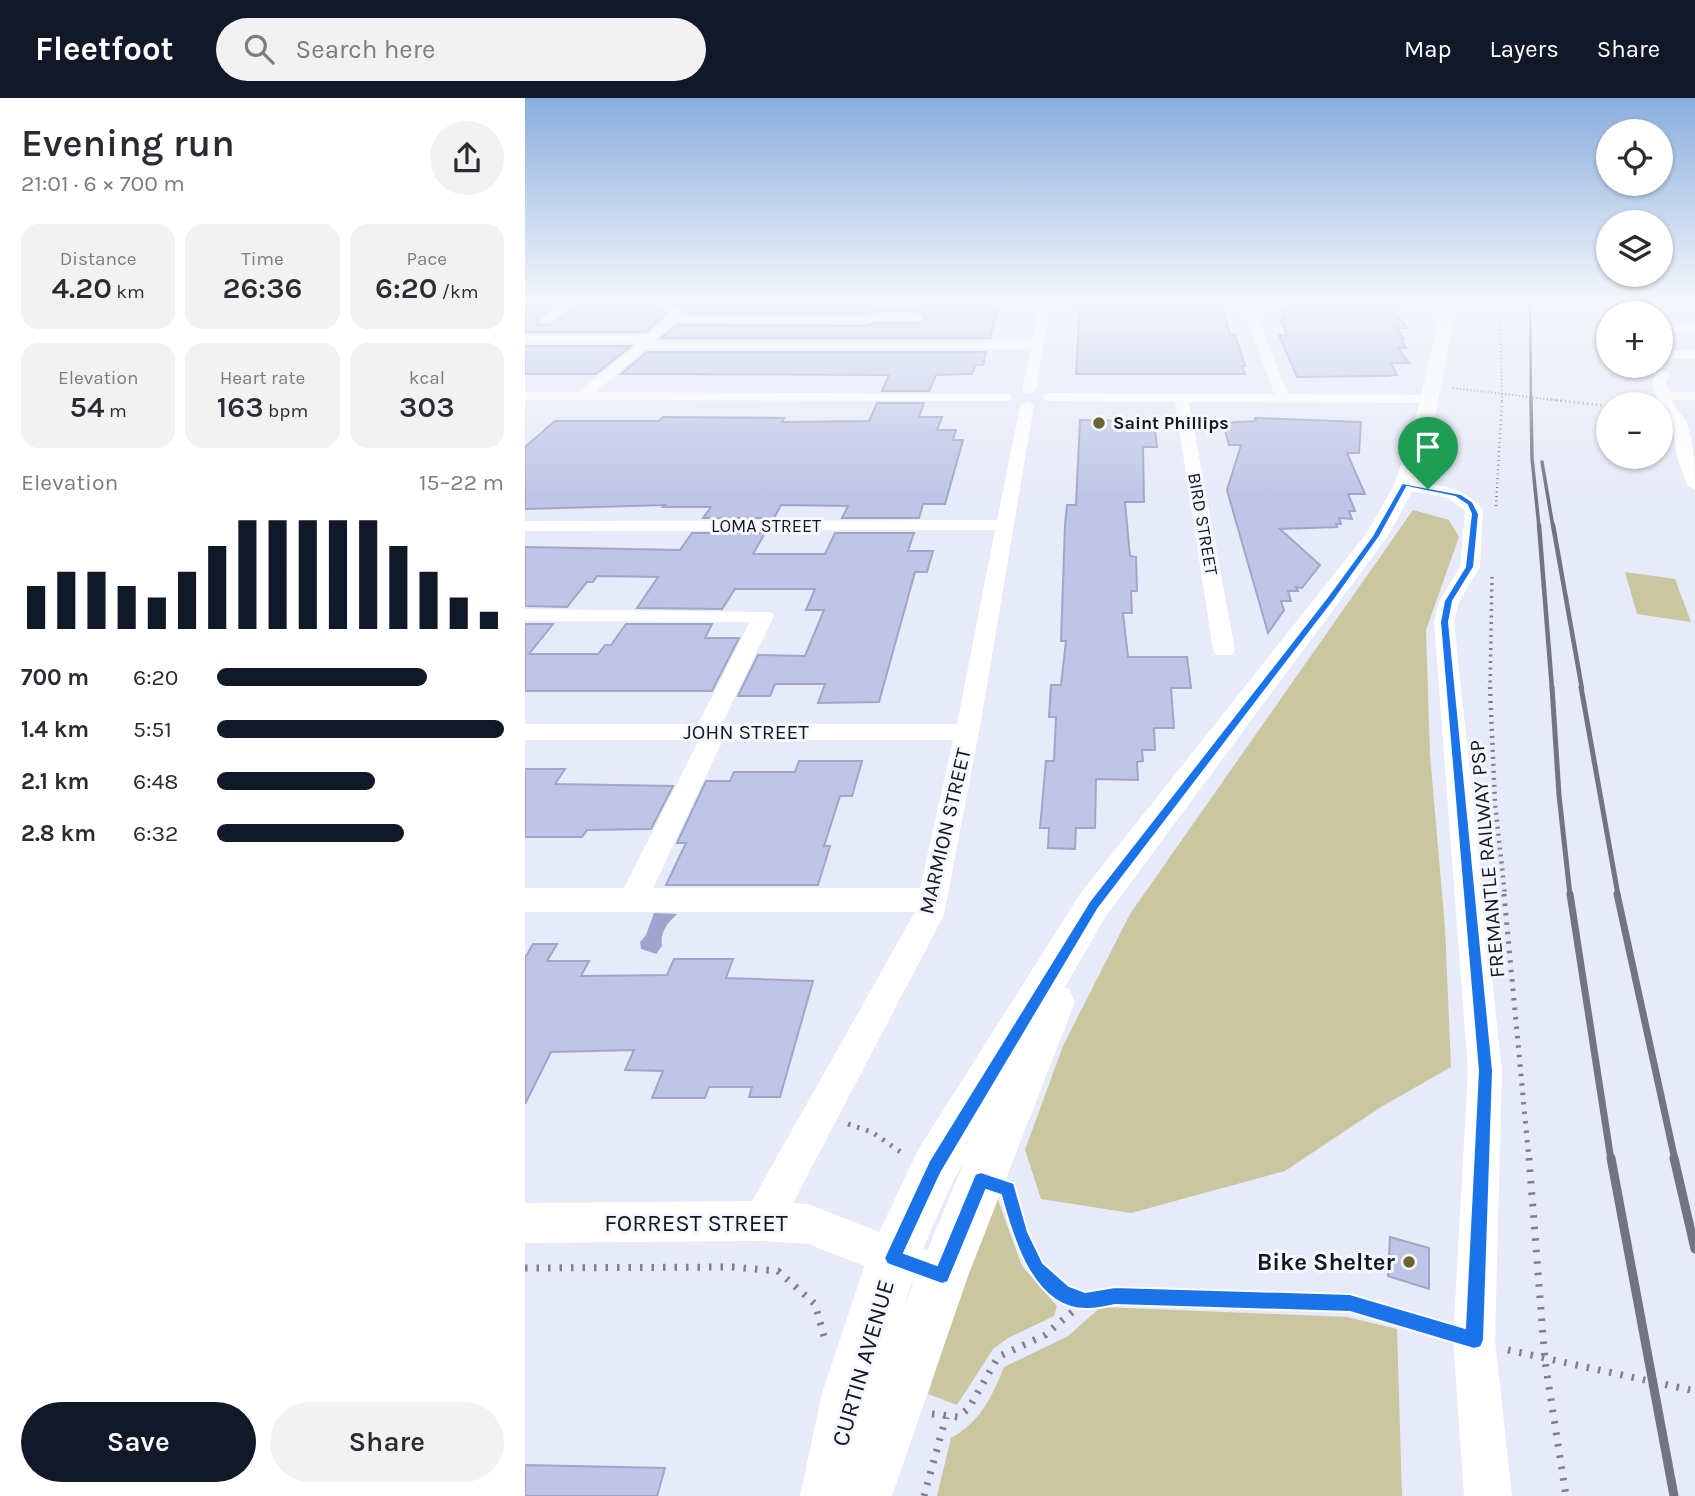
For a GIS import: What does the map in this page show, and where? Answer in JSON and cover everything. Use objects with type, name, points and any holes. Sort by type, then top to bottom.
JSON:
[{"type":"main road","name":"CURTIN AVENUE","points":[[830,1496],[850,1392],[893,1258],[935,1167],[1093,905],[1332,597],[1376,536],[1405,485],[1437,393],[1441,366]]},
{"type":"main road","name":"CURTIN AVENUE","points":[[862,1496],[942,1276],[1093,905]]},
{"type":"street","points":[[583,396],[618,366]]},
{"type":"street","name":"MARMION STREET","points":[[763,1221],[929,915],[1006,525],[1032,366]]},
{"type":"street","points":[[1270,366],[1282,397]]},
{"type":"street","points":[[525,396],[1282,397],[1437,393]]},
{"type":"street","name":"BIRD STREET","points":[[1181,397],[1224,650]]},
{"type":"street","points":[[1673,399],[1695,399]]},
{"type":"street","points":[[1673,415],[1679,422],[1695,485]]},
{"type":"street","points":[[1405,485],[1458,496],[1470,504],[1475,514],[1470,567],[1449,601],[1444,622],[1485,1071],[1474,1340],[1488,1496]]},
{"type":"street","name":"LOMA STREET","points":[[525,526],[1006,525]]},
{"type":"street","points":[[525,615],[764,616],[706,732],[712,738],[633,900]]},
{"type":"street","name":"JOHN STREET","points":[[525,732],[967,732]]},
{"type":"street","points":[[525,900],[932,900]]},
{"type":"street","name":"FORREST STREET","points":[[525,1223],[763,1221],[808,1224],[942,1276]]},
{"type":"path","points":[[1495,515],[1501,366]]},
{"type":"path","points":[[1437,393],[1502,394],[1596,405]]},
{"type":"path","name":"FREMANTLE RAILWAY PSP","points":[[1492,569],[1489,663],[1491,746],[1517,1014],[1545,1361],[1566,1496]]},
{"type":"path","points":[[820,1116],[872,1132],[911,1159]]},
{"type":"path","points":[[981,1180],[1008,1189],[1020,1234],[1037,1269],[1064,1294],[1085,1301],[1115,1296],[1350,1303],[1545,1361],[1651,1379],[1695,1391]]},
{"type":"path","points":[[525,1268],[732,1266],[778,1271],[815,1304],[827,1346]]},
{"type":"path","points":[[925,1496],[946,1417],[958,1417],[969,1408],[998,1357],[1045,1335],[1085,1301]]},
{"type":"shaded area","points":[[1413,510],[1449,520],[1459,537],[1426,630],[1430,755],[1445,928],[1451,1067],[1381,1107],[1285,1171],[1131,1213],[1041,1199],[1025,1150],[1063,1046],[1130,914]]},
{"type":"shaded area","points":[[1625,572],[1675,579],[1691,622],[1637,614]]},
{"type":"shaded area","points":[[997,1197],[1022,1266],[1057,1306],[1054,1316],[1008,1338],[993,1349],[957,1405],[928,1394],[985,1213]]},
{"type":"shaded area","points":[[1101,1307],[1347,1317],[1397,1329],[1402,1496],[937,1496],[951,1438],[970,1424],[984,1408],[1004,1367],[1068,1336]]},
{"type":"water","points":[[654,913],[677,914],[665,928],[662,946],[656,954],[641,949],[640,942],[646,935]]},
{"type":"building","points":[[525,366],[606,366],[596,374],[525,374]]},
{"type":"building","points":[[630,366],[975,366],[972,374],[936,375],[929,391],[882,391],[889,375],[621,374]]},
{"type":"building","points":[[1076,366],[1242,366],[1245,374],[1076,374]]},
{"type":"building","points":[[1292,366],[1393,366],[1397,375],[1387,376],[1297,377]]},
{"type":"building","points":[[877,403],[924,403],[919,417],[942,417],[937,430],[956,430],[953,440],[963,440],[945,504],[923,504],[919,518],[842,518],[848,506],[781,505],[774,518],[703,518],[711,507],[663,507],[665,505],[525,509],[525,447],[555,421],[659,421],[663,417],[784,418],[782,422],[869,421]]},
{"type":"building","points":[[1255,418],[1361,422],[1359,453],[1347,453],[1365,494],[1348,494],[1355,511],[1349,511],[1352,519],[1339,518],[1341,524],[1336,524],[1337,527],[1280,529],[1320,565],[1302,588],[1296,587],[1298,591],[1288,591],[1291,601],[1281,601],[1284,610],[1268,633],[1227,490],[1241,445],[1229,445],[1223,423],[1256,421]]},
{"type":"building","points":[[1080,420],[1141,421],[1155,430],[1157,447],[1143,447],[1144,502],[1125,502],[1130,556],[1136,557],[1137,591],[1131,591],[1132,613],[1123,613],[1128,657],[1187,657],[1191,688],[1171,688],[1174,728],[1154,728],[1155,750],[1142,750],[1143,761],[1137,762],[1138,780],[1096,779],[1095,828],[1076,828],[1075,849],[1048,848],[1049,828],[1040,828],[1046,761],[1054,761],[1056,717],[1049,717],[1051,685],[1061,685],[1066,641],[1061,641],[1065,525],[1067,505],[1076,505]]},
{"type":"building","points":[[692,533],[765,533],[753,554],[825,554],[835,533],[914,533],[908,551],[933,551],[927,572],[915,572],[879,702],[818,703],[825,684],[775,684],[770,696],[738,696],[758,655],[805,656],[824,610],[806,610],[815,589],[735,589],[722,609],[637,608],[658,577],[597,576],[593,582],[587,582],[567,607],[525,606],[525,547],[680,550]]},
{"type":"building","points":[[525,624],[553,624],[529,654],[598,654],[605,645],[611,645],[626,624],[712,624],[705,638],[739,638],[712,691],[525,691]]},
{"type":"building","points":[[799,761],[862,761],[852,796],[840,796],[824,846],[830,846],[818,885],[666,885],[686,843],[677,843],[706,781],[730,781],[734,772],[795,772]]},
{"type":"building","points":[[525,769],[565,769],[555,784],[673,786],[651,829],[587,830],[582,837],[525,837]]},
{"type":"building","points":[[533,944],[557,944],[547,961],[589,961],[581,976],[667,975],[674,959],[733,959],[726,978],[813,981],[780,1097],[749,1097],[752,1087],[709,1087],[705,1098],[652,1098],[663,1071],[625,1070],[634,1050],[551,1052],[525,1104],[525,958]]},
{"type":"building","name":"Bike Shelter","points":[[1390,1237],[1429,1248],[1429,1289],[1388,1276]]},
{"type":"building","points":[[525,1465],[665,1468],[657,1496],[525,1496]]},
{"type":"railway","points":[[1531,366],[1531,401]]},
{"type":"railway","points":[[1531,399],[1532,458],[1539,527]]},
{"type":"railway","points":[[1542,462],[1553,527]]},
{"type":"railway","points":[[1539,525],[1552,689]]},
{"type":"railway","points":[[1553,525],[1582,689]]},
{"type":"railway","points":[[1552,687],[1559,795],[1570,895]]},
{"type":"railway","points":[[1581,687],[1618,895]]},
{"type":"railway","points":[[1570,894],[1611,1160]]},
{"type":"railway","points":[[1617,894],[1675,1160]]},
{"type":"railway","points":[[1611,1158],[1674,1496]]},
{"type":"railway","points":[[1674,1158],[1695,1249]]},
{"type":"place","name":"Saint Phillips","points":[[1099,423]]},
{"type":"place","name":"Bike Shelter","points":[[1409,1262]]},
{"type":"route","points":[[1405,485],[1428,489],[1458,496],[1470,504],[1475,514],[1470,567],[1449,601],[1444,622],[1485,1071],[1474,1340],[1350,1303],[1115,1296],[1085,1301],[1064,1294],[1037,1269],[1020,1234],[1008,1189],[981,1180],[942,1276],[893,1258],[935,1167],[1093,905],[1332,597],[1376,536],[1405,485]]}]
